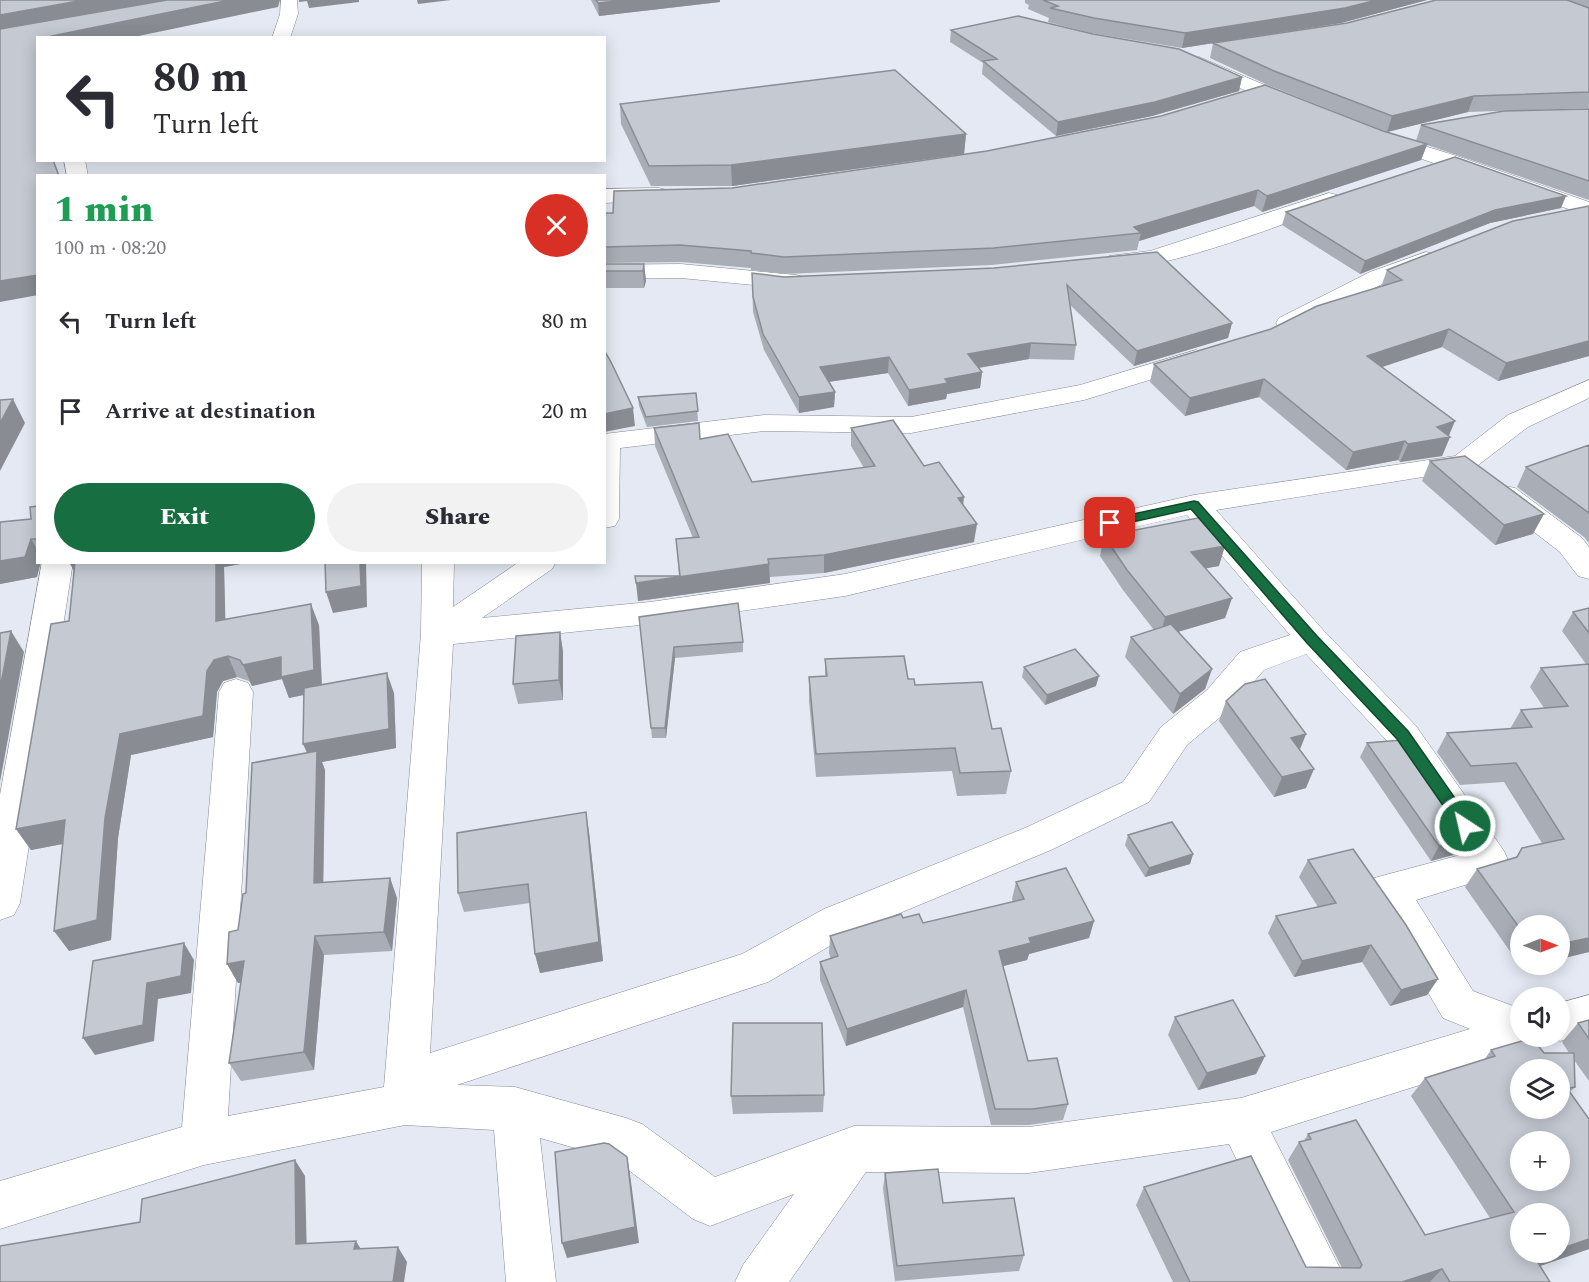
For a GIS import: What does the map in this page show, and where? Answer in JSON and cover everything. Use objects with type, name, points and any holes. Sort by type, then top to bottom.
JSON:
[{"type":"street","points":[[282,36],[289,14],[289,0]]},
{"type":"street","points":[[1217,49],[1182,55],[1262,92],[1314,112]]},
{"type":"street","points":[[1230,101],[1262,92]]},
{"type":"street","points":[[1386,141],[1420,130]]},
{"type":"street","points":[[1366,133],[1450,159],[1589,210]]},
{"type":"street","points":[[1417,170],[1450,159]]},
{"type":"street","points":[[1095,264],[1153,258],[1351,192]]},
{"type":"street","points":[[606,196],[674,195]]},
{"type":"street","points":[[1544,221],[1589,210]]},
{"type":"street","points":[[1266,334],[1378,277],[1444,252]]},
{"type":"street","points":[[606,272],[681,271],[784,283],[819,281]]},
{"type":"street","points":[[606,442],[764,423],[911,424],[1084,392],[1221,350]]},
{"type":"street","points":[[437,634],[650,613],[845,585],[1194,504],[1463,463],[1518,421],[1589,388]]},
{"type":"street","points":[[1463,463],[1571,545],[1589,569]]},
{"type":"street","points":[[1194,504],[1312,639],[1403,735],[1490,862],[1437,879],[1388,890],[1458,1005],[1510,1030]]},
{"type":"street","points":[[0,903],[58,564]]},
{"type":"street","points":[[405,1104],[437,634],[438,564]]},
{"type":"street","points":[[437,634],[538,564]]},
{"type":"street","points":[[405,1104],[440,1070],[753,969],[838,921],[1038,839],[1136,792],[1174,736],[1219,699],[1252,661],[1312,639]]},
{"type":"street","points":[[204,1143],[236,692]]},
{"type":"street","points":[[1570,1019],[1589,1014]]},
{"type":"street","points":[[0,1205],[204,1143],[405,1104],[515,1109],[626,1140],[710,1202],[854,1149],[1029,1150],[1241,1120],[1510,1046]]},
{"type":"street","points":[[515,1109],[531,1282]]},
{"type":"street","points":[[1241,1120],[1322,1282]]},
{"type":"street","points":[[760,1282],[854,1149]]},
{"type":"building","points":[[0,0],[84,0],[0,15]]},
{"type":"building","points":[[167,0],[230,0],[51,36],[36,36],[36,162],[54,162],[58,174],[36,174],[36,275],[0,281],[0,29]]},
{"type":"building","points":[[596,0],[627,0],[598,3]]},
{"type":"building","points":[[1043,0],[1377,0],[1345,8],[1185,33],[1094,18],[1050,8],[1058,6]]},
{"type":"building","points":[[1436,0],[1567,0],[1589,8],[1589,92],[1474,96],[1392,116],[1274,71],[1213,43],[1347,23]]},
{"type":"building","points":[[1018,16],[1093,34],[1179,49],[1242,77],[1155,102],[1058,122],[983,61],[997,59],[951,30]]},
{"type":"building","points":[[895,70],[966,134],[731,165],[649,166],[620,104]]},
{"type":"building","points":[[1265,85],[1383,131],[1427,144],[1267,196],[1258,190],[1134,227],[1141,233],[994,248],[784,257],[751,253],[751,251],[680,245],[606,247],[606,213],[613,213],[614,191],[732,188],[987,151],[1161,116]]},
{"type":"building","points":[[1589,109],[1589,181],[1421,125],[1504,111]]},
{"type":"building","points":[[1455,157],[1566,196],[1495,210],[1365,261],[1286,212]]},
{"type":"building","points":[[1589,206],[1589,341],[1506,363],[1449,329],[1367,356],[1455,421],[1437,427],[1450,437],[1408,444],[1405,441],[1353,452],[1264,379],[1190,398],[1154,364],[1271,329],[1317,306],[1402,280],[1387,270],[1513,221]]},
{"type":"building","points":[[1157,252],[1232,323],[1137,351],[1067,285],[1076,345],[1031,343],[968,354],[982,372],[945,379],[948,383],[909,390],[889,357],[820,367],[835,392],[799,397],[763,334],[753,297],[752,273],[784,277],[994,268]]},
{"type":"building","points":[[606,264],[644,264],[643,271],[606,271]]},
{"type":"building","points":[[606,353],[611,362],[633,408],[606,414]]},
{"type":"building","points":[[696,393],[698,411],[646,417],[638,397]]},
{"type":"building","points":[[13,399],[0,423],[0,400]]},
{"type":"building","points":[[893,420],[924,466],[939,462],[964,497],[958,498],[977,524],[824,555],[768,559],[769,564],[636,583],[635,576],[680,576],[676,539],[699,537],[654,428],[699,423],[700,439],[728,434],[752,482],[875,466],[851,428]]},
{"type":"building","points":[[1589,445],[1589,513],[1526,467]]},
{"type":"building","points":[[1465,456],[1544,514],[1504,525],[1430,461]]},
{"type":"building","points":[[36,506],[36,539],[31,539],[25,557],[0,561],[0,522],[31,519],[30,507]]},
{"type":"building","points":[[1203,517],[1225,546],[1191,552],[1232,598],[1165,617],[1127,570],[1104,536]]},
{"type":"building","points":[[75,564],[216,564],[216,621],[311,604],[314,670],[281,677],[281,657],[243,665],[240,660],[228,656],[214,660],[207,671],[203,716],[120,734],[105,818],[97,920],[54,931],[65,820],[16,829],[51,624],[69,621]]},
{"type":"building","points":[[325,564],[360,564],[361,586],[326,592]]},
{"type":"building","points":[[738,603],[743,642],[674,647],[665,728],[651,728],[639,617]]},
{"type":"building","points":[[1589,608],[1589,633],[1573,612]]},
{"type":"building","points":[[1171,624],[1212,669],[1180,694],[1131,637]]},
{"type":"building","points":[[11,631],[0,689],[0,633]]},
{"type":"building","points":[[560,632],[559,680],[513,684],[516,636]]},
{"type":"building","points":[[1075,649],[1099,676],[1047,695],[1024,667]]},
{"type":"building","points":[[904,656],[908,679],[914,679],[915,685],[982,682],[992,729],[1001,728],[1011,771],[960,773],[955,748],[816,754],[809,677],[827,676],[825,659]]},
{"type":"building","points":[[1589,664],[1589,938],[1570,942],[1570,915],[1510,915],[1477,869],[1517,857],[1522,848],[1564,839],[1516,763],[1471,766],[1447,733],[1532,727],[1521,710],[1568,706],[1541,668]]},
{"type":"building","points":[[387,673],[389,729],[303,744],[304,688]]},
{"type":"building","points":[[1265,679],[1306,734],[1291,738],[1314,769],[1282,777],[1226,701],[1245,684]]},
{"type":"building","points":[[1402,740],[1469,838],[1439,846],[1367,743]]},
{"type":"building","points":[[317,751],[314,883],[390,878],[384,932],[315,936],[304,1052],[229,1063],[244,961],[227,964],[229,932],[238,930],[243,894],[246,893],[252,763]]},
{"type":"building","points":[[586,812],[599,942],[535,954],[528,884],[458,893],[457,833]]},
{"type":"building","points":[[1172,822],[1193,854],[1149,868],[1128,835]]},
{"type":"building","points":[[1353,849],[1406,925],[1438,979],[1401,990],[1371,945],[1302,961],[1276,916],[1336,903],[1308,860]]},
{"type":"building","points":[[1066,868],[1094,921],[1029,938],[1031,943],[999,951],[1028,1061],[1057,1058],[1068,1104],[1033,1109],[995,1109],[966,990],[847,1029],[820,962],[838,956],[830,936],[901,914],[903,918],[919,914],[923,923],[1024,899],[1016,882]]},
{"type":"building","points":[[184,943],[181,976],[147,983],[143,1025],[83,1038],[93,961]]},
{"type":"building","points":[[1233,1000],[1265,1056],[1207,1073],[1175,1017]]},
{"type":"building","points":[[1589,1020],[1589,1039],[1578,1023]]},
{"type":"building","points":[[733,1023],[822,1023],[824,1095],[731,1096]]},
{"type":"building","points":[[1510,1044],[1510,1047],[1539,1047],[1544,1053],[1574,1053],[1575,1087],[1570,1088],[1570,1059],[1510,1059],[1510,1119],[1570,1119],[1570,1092],[1589,1119],[1589,1239],[1570,1246],[1570,1203],[1510,1203],[1510,1206],[1425,1078],[1495,1056],[1491,1050]]},
{"type":"building","points":[[1356,1120],[1425,1235],[1510,1213],[1510,1263],[1538,1263],[1550,1282],[1450,1282],[1442,1269],[1402,1282],[1190,1282],[1144,1187],[1251,1156],[1306,1267],[1360,1268],[1362,1265],[1299,1142],[1311,1139],[1308,1134]]},
{"type":"building","points":[[604,1143],[627,1157],[635,1227],[562,1243],[555,1152]]},
{"type":"building","points":[[295,1160],[296,1244],[356,1241],[354,1249],[398,1247],[393,1282],[0,1282],[0,1246],[140,1222],[142,1199]]},
{"type":"building","points":[[938,1169],[943,1203],[1014,1198],[1024,1255],[897,1266],[885,1173]]},
{"type":"route","points":[[1110,523],[1194,504],[1312,639],[1403,735],[1465,826]]}]
